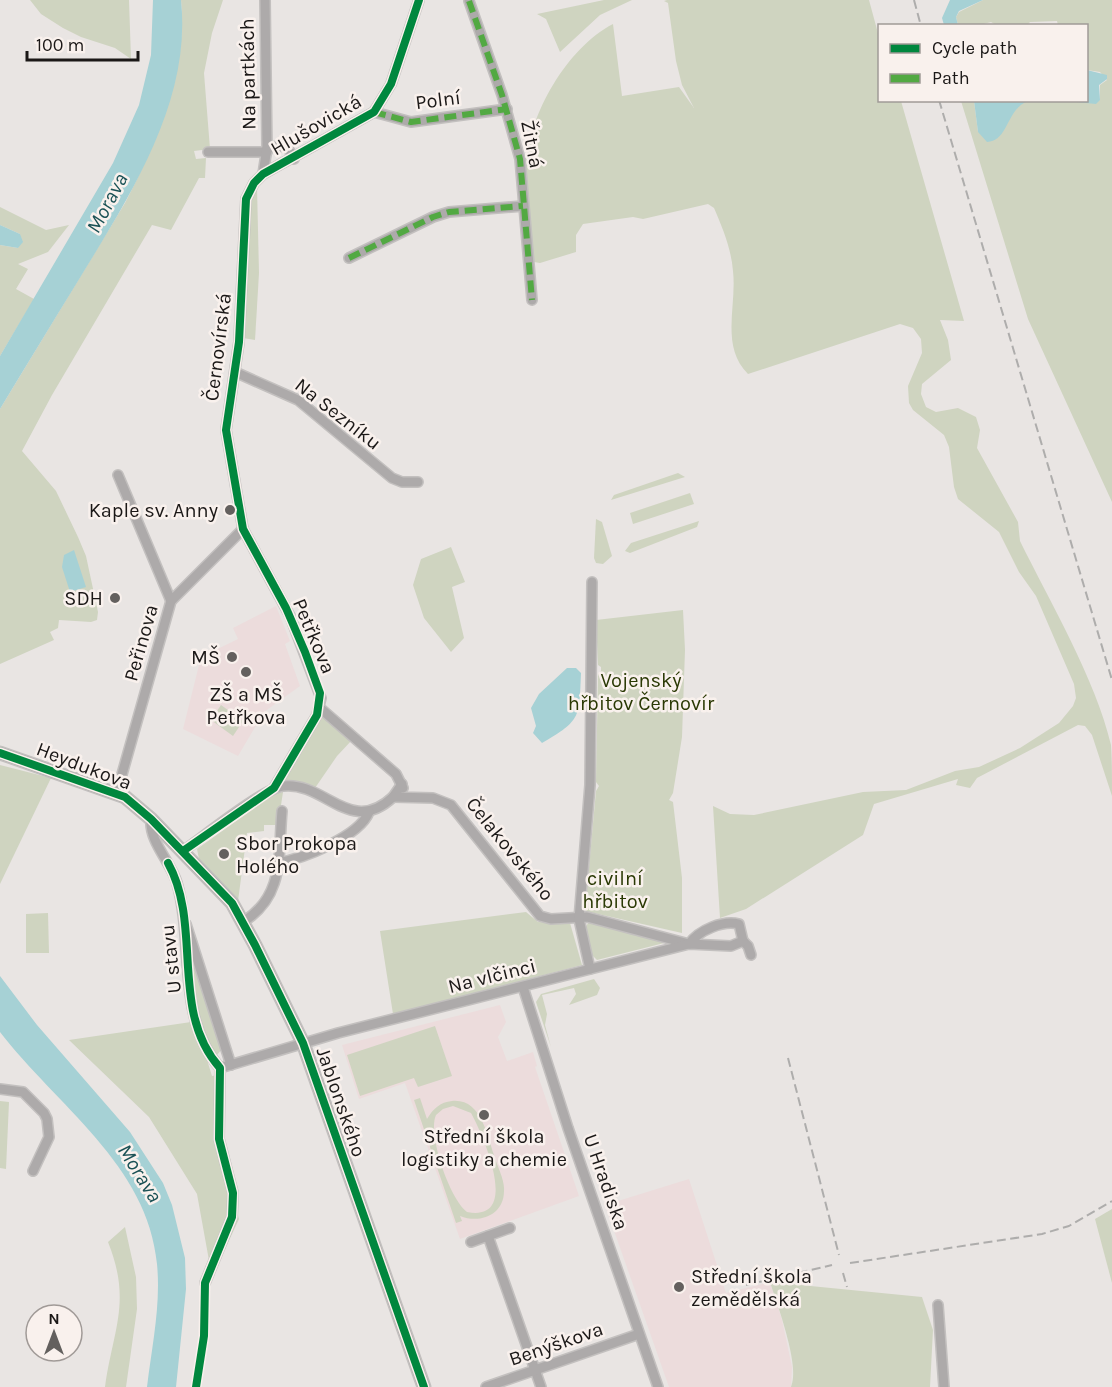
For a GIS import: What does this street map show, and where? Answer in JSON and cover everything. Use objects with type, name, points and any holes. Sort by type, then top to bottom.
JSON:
[{"type":"street","name":"Na partkách","points":[[263,174],[267,150],[265,0]]},
{"type":"street","name":"Hlušovická","points":[[263,174],[294,159],[374,112],[391,84],[419,0]]},
{"type":"street","points":[[460,0],[474,0]]},
{"type":"street","name":"Žitná","points":[[469,1],[507,109],[520,159],[532,300]]},
{"type":"street","name":"Polní","points":[[374,112],[411,122],[507,109]]},
{"type":"street","name":"Hlušovická","points":[[267,150],[283,145],[290,148],[294,159]]},
{"type":"street","points":[[208,152],[267,150]]},
{"type":"street","name":"Černovírská","points":[[243,529],[226,430],[239,342],[246,199],[254,183],[263,174]]},
{"type":"street","points":[[349,258],[448,212],[523,206]]},
{"type":"street","name":"Na Sezníku","points":[[235,372],[298,400],[392,478],[402,482],[418,482]]},
{"type":"street","points":[[118,475],[171,601]]},
{"type":"street","name":"Peřinova","points":[[117,792],[171,601],[243,529]]},
{"type":"street","name":"Petřkova","points":[[243,529],[290,616],[319,689],[320,708]]},
{"type":"street","points":[[590,969],[579,919],[590,785],[592,582]]},
{"type":"street","points":[[183,851],[274,788],[320,708],[396,774],[402,784],[405,798]]},
{"type":"street","name":"Heydukova","points":[[0,753],[117,792],[133,802],[152,825],[183,851]]},
{"type":"street","points":[[277,863],[341,839],[357,828],[369,812],[393,797],[402,784]]},
{"type":"street","points":[[274,788],[291,786],[350,810],[369,812]]},
{"type":"street","name":"Čelakovského","points":[[393,797],[433,798],[451,805],[537,914],[547,919],[587,917],[689,944]]},
{"type":"street","points":[[243,922],[273,893],[282,811]]},
{"type":"street","name":"U stavu","points":[[152,825],[175,876],[184,921],[188,990],[206,1051],[220,1068]]},
{"type":"street","name":"Jablonského","points":[[183,851],[224,893],[243,922],[303,1043],[424,1387]]},
{"type":"street","name":"U stavu","points":[[184,921],[191,934],[231,1065]]},
{"type":"street","name":"Na vlčinci","points":[[220,1068],[303,1043],[689,944],[731,946],[743,941],[739,924],[732,922],[695,936],[689,944]]},
{"type":"street","points":[[743,941],[748,946],[751,955]]},
{"type":"street","name":"U Hradiska","points":[[523,987],[658,1387]]},
{"type":"street","points":[[205,1283],[232,1217],[233,1193],[219,1139],[220,1068]]},
{"type":"street","points":[[0,1089],[23,1092],[47,1119],[49,1137],[33,1171]]},
{"type":"street","points":[[471,1242],[510,1228]]},
{"type":"street","points":[[488,1236],[541,1387]]},
{"type":"street","points":[[938,1305],[944,1387]]},
{"type":"street","name":"Benýškova","points":[[486,1387],[639,1334]]},
{"type":"shaded area","name":"ZŠ a MŠ Petřkova","points":[[276,606],[290,641],[285,644],[300,686],[264,712],[238,756],[183,729],[201,657],[238,639],[233,628]]},
{"type":"shaded area","name":"Střední škola logistiky a chemie","points":[[500,1005],[506,1022],[498,1037],[507,1061],[533,1052],[537,1066],[535,1067],[579,1196],[460,1239],[405,1083],[359,1099],[342,1045]]},
{"type":"shaded area","name":"Střední škola zemědělská","points":[[689,1179],[726,1293],[770,1282],[782,1320],[792,1367],[791,1387],[669,1387],[605,1205]]},
{"type":"green space","points":[[30,0],[129,0],[131,59],[115,48],[81,37],[63,28],[41,14]]},
{"type":"green space","points":[[181,0],[223,0],[212,33],[204,73],[210,149],[194,151],[196,159],[206,158],[205,178],[199,178],[171,230],[152,225],[52,395],[22,451],[56,491],[78,537],[86,556],[98,612],[97,620],[91,622],[59,620],[58,628],[50,632],[54,640],[0,664],[0,409],[125,203],[148,155],[159,130],[175,78],[182,26]]},
{"type":"green space","points":[[604,0],[632,0],[600,15],[560,52],[546,19],[537,14]]},
{"type":"green space","points":[[869,0],[878,33],[878,102],[901,102],[964,321],[940,320],[948,340],[951,360],[922,384],[921,394],[926,407],[936,412],[958,408],[976,417],[980,430],[977,448],[1018,522],[1020,541],[1084,668],[1111,745],[1112,796],[1092,735],[1085,726],[1078,725],[977,778],[970,788],[956,785],[958,779],[874,804],[863,835],[746,909],[720,918],[713,806],[730,814],[754,815],[863,792],[906,790],[955,771],[979,767],[1020,748],[1059,723],[1073,706],[1076,698],[1074,684],[1036,596],[1019,572],[999,532],[958,499],[954,487],[949,447],[944,435],[913,410],[909,403],[908,386],[922,353],[921,339],[913,328],[900,324],[748,374],[739,363],[732,338],[734,284],[730,254],[714,208],[708,204],[643,219],[633,217],[583,224],[576,235],[576,252],[540,263],[534,262],[526,189],[529,145],[534,125],[553,84],[580,49],[613,24],[622,96],[679,87],[694,108],[682,85],[676,61],[668,3],[664,1]]},
{"type":"green space","points":[[983,0],[1112,0],[1112,502],[1028,319],[961,102],[974,102],[978,132],[1009,109],[1023,102],[1100,100],[1100,85],[1107,80],[1100,72],[1088,70],[1088,24],[1058,24],[1057,21],[1028,24],[994,24],[991,22],[958,24],[956,17],[959,12]]},
{"type":"green space","points":[[257,187],[259,273],[255,340],[243,338],[250,199]]},
{"type":"green space","points":[[0,207],[46,230],[69,225],[48,252],[18,264],[28,269],[16,289],[34,299],[0,356],[0,245],[18,248],[20,234],[0,225]]},
{"type":"green space","points":[[678,473],[685,477],[611,500],[614,495]]},
{"type":"green space","points":[[690,493],[694,504],[633,524],[630,513]]},
{"type":"green space","points":[[596,519],[602,522],[612,556],[603,564],[596,563],[594,558]]},
{"type":"green space","points":[[699,521],[697,527],[630,553],[625,551],[631,543]]},
{"type":"green space","points":[[451,547],[465,582],[452,587],[464,638],[451,652],[424,618],[413,585],[421,559]]},
{"type":"green space","name":"Vojenský hřbitov Černovír","points":[[683,610],[685,650],[682,737],[673,793],[669,800],[673,802],[682,878],[682,933],[585,911],[596,791],[599,786],[596,782],[598,674],[601,667],[598,665],[596,620]]},
{"type":"green space","points":[[221,705],[243,721],[233,736],[211,720]]},
{"type":"green space","points":[[322,714],[352,740],[337,756],[315,788],[284,780]]},
{"type":"green space","points":[[0,765],[51,778],[0,884]]},
{"type":"green space","points":[[283,792],[278,825],[264,825],[264,831],[247,833],[238,901],[199,859],[197,849],[274,794]]},
{"type":"green space","points":[[526,912],[538,922],[570,923],[582,965],[393,1014],[380,931]]},
{"type":"green space","points":[[48,913],[49,953],[26,953],[26,914]]},
{"type":"green space","points":[[589,922],[672,941],[597,960],[590,953],[584,929]]},
{"type":"green space","points":[[188,941],[222,1049],[217,1055],[207,1047],[190,989]]},
{"type":"green space","points":[[594,979],[600,988],[597,995],[569,1005],[576,994],[574,988],[542,995],[547,1014],[545,1025],[551,1047],[536,1002],[541,994]]},
{"type":"green space","points":[[191,1022],[196,1024],[212,1076],[218,1075],[219,1142],[239,1219],[212,1277],[197,1194],[149,1117],[69,1040]]},
{"type":"green space","points":[[435,1026],[452,1076],[418,1087],[414,1078],[360,1096],[347,1055]]},
{"type":"green space","points":[[420,1098],[427,1119],[437,1107],[452,1101],[470,1105],[476,1111],[485,1128],[503,1182],[503,1199],[500,1206],[490,1216],[475,1219],[460,1216],[462,1221],[456,1223],[414,1100]],"holes":[[[453,1106],[471,1113],[490,1157],[496,1191],[493,1204],[483,1212],[467,1212],[460,1205],[447,1181],[437,1151],[435,1136],[436,1115],[443,1109]]]},
{"type":"green space","points":[[0,1101],[9,1102],[6,1169],[0,1168]]},
{"type":"green space","points":[[1112,1209],[1112,1283],[1095,1219]]},
{"type":"green space","points":[[125,1227],[136,1277],[137,1309],[126,1387],[105,1387],[120,1299],[115,1263],[108,1242]]},
{"type":"green space","points":[[770,1282],[922,1297],[933,1330],[930,1387],[791,1387],[793,1365],[791,1351]]},
{"type":"water","name":"Morava","points":[[153,0],[181,0],[182,38],[177,75],[167,112],[153,147],[117,216],[0,409],[0,356],[113,163],[139,105],[151,55]]},
{"type":"water","points":[[950,0],[983,0],[959,11],[956,17],[958,24],[944,24],[942,18]]},
{"type":"water","points":[[1088,70],[1107,75],[1107,79],[1099,85],[1100,100],[1096,104],[1076,102],[1088,102]]},
{"type":"water","points":[[974,102],[1026,102],[1015,111],[1004,131],[994,140],[987,142],[978,132]]},
{"type":"water","points":[[0,225],[20,234],[23,242],[18,248],[0,245]]},
{"type":"water","points":[[74,550],[86,587],[70,592],[62,567],[64,555]]},
{"type":"water","points":[[567,668],[576,668],[581,673],[580,699],[576,716],[565,729],[542,743],[533,733],[536,726],[531,708],[539,694]]},
{"type":"water","name":"Morava","points":[[0,976],[37,1025],[130,1132],[163,1183],[172,1205],[185,1258],[186,1289],[176,1387],[147,1387],[158,1279],[150,1229],[137,1196],[118,1166],[96,1138],[22,1059],[0,1032]]},
{"type":"railway","points":[[914,0],[920,24]]},
{"type":"railway","points":[[940,102],[1112,680]]},
{"type":"railway","points":[[788,1058],[839,1255]]},
{"type":"railway","points":[[850,1263],[1042,1234],[1069,1226],[1112,1201]]},
{"type":"railway","points":[[746,1285],[832,1265]]},
{"type":"railway","points":[[843,1273],[847,1287]]},
{"type":"marked path","points":[[469,1],[502,95],[520,159],[532,300]]},
{"type":"marked path","points":[[374,112],[411,122],[507,109]]},
{"type":"marked path","points":[[349,258],[433,217],[449,212],[523,206]]},
{"type":"cycle path","points":[[183,851],[274,788],[317,715],[320,693],[286,608],[243,529],[226,430],[239,342],[246,199],[254,183],[263,174],[374,112],[391,84],[419,0]]},
{"type":"cycle path","points":[[0,753],[125,797],[151,819],[232,903],[303,1043],[424,1387]]},
{"type":"cycle path","points":[[168,863],[178,888],[184,914],[190,995],[195,1021],[205,1045],[220,1068],[219,1139],[233,1193],[232,1217],[205,1283],[204,1336],[196,1387]]},
{"type":"place","name":"Kaple sv. Anny","points":[[230,510]]},
{"type":"place","name":"SDH","points":[[115,598]]},
{"type":"place","name":"MŠ","points":[[232,657]]},
{"type":"place","name":"ZŠ a MŠ Petřkova","points":[[246,672]]},
{"type":"place","name":"Sbor Prokopa Holého","points":[[224,854]]},
{"type":"place","name":"Střední škola logistiky a chemie","points":[[484,1115]]},
{"type":"place","name":"Střední škola zemědělská","points":[[679,1287]]},
{"type":"park label","name":"civilní hřbitov","points":[[615,890]]}]
